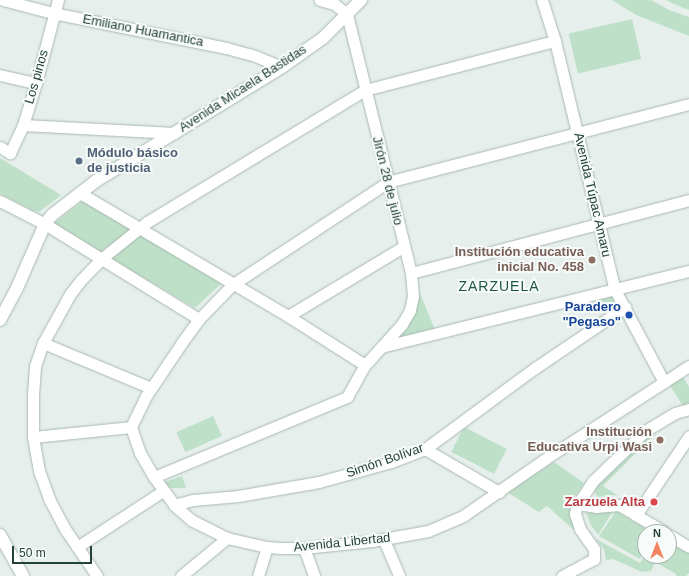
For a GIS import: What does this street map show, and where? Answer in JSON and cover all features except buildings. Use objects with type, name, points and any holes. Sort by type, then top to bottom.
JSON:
[{"type":"street","name":"Emiliano Huamantica","points":[[3,0],[53,13],[226,48],[255,56],[282,67]]},
{"type":"street","name":"Los pinos","points":[[0,147],[10,153],[22,125],[36,83],[53,13],[58,0]]},
{"type":"street","points":[[320,0],[334,4],[347,14]]},
{"type":"street","name":"Avenida Micaela Bastidas","points":[[0,320],[17,288],[46,224],[52,215],[96,181],[282,67],[323,38],[361,0]]},
{"type":"street","name":"Avenida Túpac Amaru","points":[[542,0],[556,41],[615,290],[664,382]]},
{"type":"street","name":"Jirón 28 de julio","points":[[154,477],[347,397],[365,365],[402,324],[410,310],[413,296],[411,273],[403,247],[347,14]]},
{"type":"street","points":[[96,576],[76,547],[50,501],[39,471],[33,437],[32,395],[35,366],[43,343],[70,294],[101,259],[139,228],[365,90],[556,41]]},
{"type":"street","points":[[0,75],[36,83]]},
{"type":"street","points":[[33,437],[131,427],[151,388],[198,319],[234,284],[388,182],[689,104]]},
{"type":"street","points":[[22,125],[175,133]]},
{"type":"street","points":[[80,193],[288,316],[365,365]]},
{"type":"street","points":[[411,273],[689,200]]},
{"type":"street","points":[[0,201],[46,224],[198,319]]},
{"type":"street","points":[[288,316],[403,247]]},
{"type":"street","points":[[381,347],[689,271]]},
{"type":"street","name":"Simón Bolívar","points":[[174,505],[193,500],[238,496],[319,482],[391,462],[425,449],[535,368],[625,307]]},
{"type":"street","points":[[43,343],[151,388]]},
{"type":"street","name":"Avenida Libertad","points":[[131,427],[140,453],[154,477],[174,505],[191,520],[227,538],[267,547],[304,548],[384,540],[428,531],[463,516],[603,420],[689,366]]},
{"type":"street","points":[[562,576],[594,559],[594,549],[580,529],[576,518],[578,504],[593,481],[645,431],[675,413],[689,409]]},
{"type":"street","points":[[636,515],[689,436]]},
{"type":"street","points":[[425,449],[499,492]]},
{"type":"street","points":[[76,547],[164,491]]},
{"type":"street","points":[[578,504],[596,507],[620,505],[651,524]]},
{"type":"street","points":[[0,535],[23,576]]},
{"type":"street","points":[[181,576],[227,538]]},
{"type":"street","points":[[384,540],[399,576]]},
{"type":"street","points":[[677,540],[689,547]]},
{"type":"street","points":[[258,576],[267,547]]},
{"type":"street","points":[[304,548],[314,576]]},
{"type":"green space","points":[[612,0],[651,0],[669,10],[689,17],[689,36],[636,15]]},
{"type":"green space","points":[[666,0],[689,0],[689,10],[674,4]]},
{"type":"green space","points":[[632,19],[641,59],[578,74],[569,34]]},
{"type":"green space","points":[[0,158],[61,195],[39,212],[0,194]]},
{"type":"green space","points":[[85,199],[133,228],[100,255],[53,224]]},
{"type":"green space","points":[[140,232],[224,281],[195,308],[110,258]]},
{"type":"green space","points":[[420,294],[438,337],[385,352],[412,310],[417,296]]},
{"type":"green space","points":[[612,296],[617,303],[602,312],[596,301]]},
{"type":"green space","points":[[677,367],[689,387],[689,406],[684,408],[664,376]]},
{"type":"green space","points":[[213,416],[222,436],[185,452],[176,432]]},
{"type":"green space","points":[[659,425],[655,434],[603,486],[617,495],[598,497],[595,493],[596,486]]},
{"type":"green space","points":[[464,427],[507,449],[494,474],[451,452]]},
{"type":"green space","points":[[554,462],[584,483],[575,496],[571,509],[574,530],[547,506],[539,512],[507,492]]},
{"type":"green space","points":[[182,476],[186,488],[167,488],[165,482]]},
{"type":"green space","points":[[613,511],[598,535],[591,525],[586,513]]},
{"type":"green space","points":[[616,511],[638,524],[637,524],[637,557],[599,536]]},
{"type":"green space","points":[[596,540],[637,561],[637,564],[654,564],[651,571],[642,572],[613,559],[606,560],[604,549]]},
{"type":"green space","points":[[677,545],[689,551],[689,573],[686,576],[676,576],[676,574],[658,564],[677,564]]},
{"type":"place","name":"Módulo básico de justicia","points":[[79,161]]},
{"type":"place","name":"Institución educativa inicial No. 458","points":[[592,260]]},
{"type":"place","name":"Paradero \"Pegaso\"","points":[[629,315]]},
{"type":"place","name":"Institución Educativa Urpi Wasi","points":[[660,440]]},
{"type":"place","name":"Zarzuela Alta","points":[[654,502]]},
{"type":"district","name":"ZARZUELA","points":[[499,286]]}]
